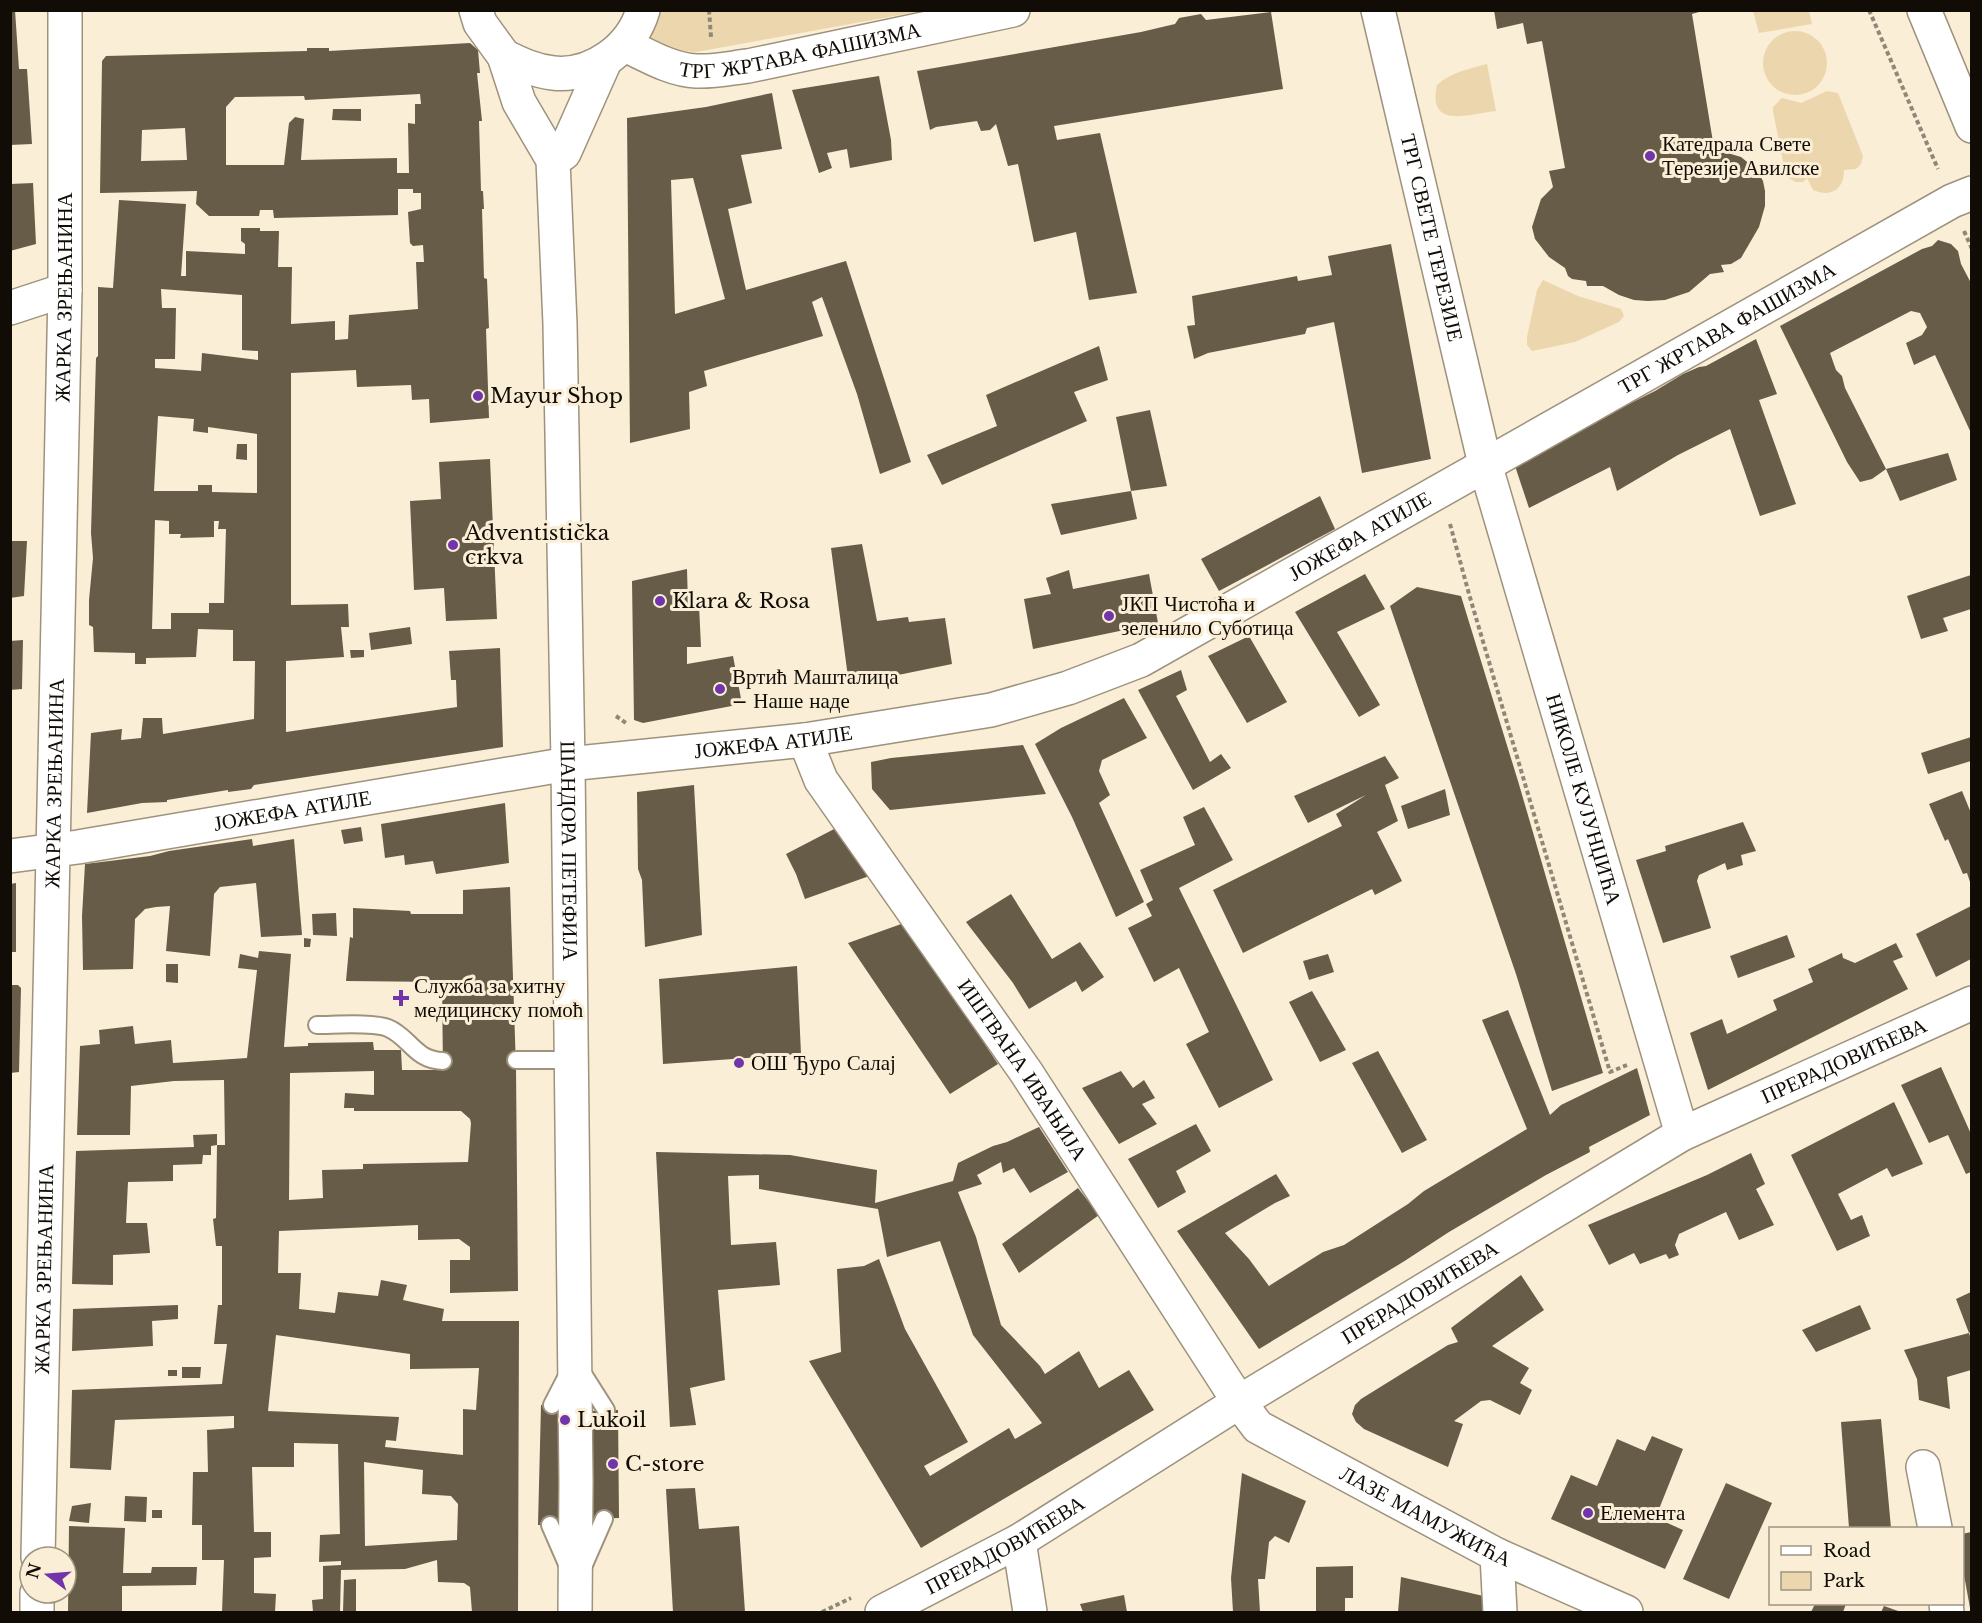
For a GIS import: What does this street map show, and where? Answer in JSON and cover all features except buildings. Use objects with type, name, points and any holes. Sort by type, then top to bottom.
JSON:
[{"type":"street","name":"ЖАРКА ЗРЕЊАНИНА","points":[[38,1545],[65,290],[65,10]]},
{"type":"street","name":"ШАНДОРА ПЕТЕФИЈА","points":[[477,10],[480,23],[504,57],[519,102],[553,160],[560,335],[568,764],[575,1361],[575,1598]]},
{"type":"street","points":[[553,160],[564,153],[615,53],[640,22],[643,10]]},
{"type":"street","name":"ТРГ ЖРТАВА ФАШИЗМА","points":[[615,53],[695,71],[712,70],[748,66],[1013,10]]},
{"type":"street","name":"ТРГ СВЕТЕ ТЕРЕЗИЈЕ","points":[[1378,10],[1485,464]]},
{"type":"street","points":[[1924,10],[1971,126]]},
{"type":"street","points":[[504,57],[532,69],[555,73],[581,70],[615,53]]},
{"type":"street","name":"ТРГ ЖРТАВА ФАШИЗМА","points":[[1485,464],[1962,197]]},
{"type":"street","points":[[10,308],[65,290]]},
{"type":"street","name":"ЈОЖЕФА АТИЛЕ","points":[[10,856],[54,851],[568,764],[805,740],[992,710],[1068,688],[1141,660],[1485,464]]},
{"type":"street","name":"НИКОЛЕ КУЈУНЏИЋА","points":[[1485,464],[1682,1134]]},
{"type":"street","name":"ИШТВАНА ИВАЊИЈА","points":[[805,740],[822,780],[1026,1072],[1239,1402]]},
{"type":"street","name":"ПРЕРАДОВИЋЕВА","points":[[882,1612],[1019,1541],[1239,1402],[1682,1134],[1971,1003]]},
{"type":"street","name":"ЛАЗЕ МАМУЖИЋА","points":[[1239,1402],[1258,1427],[1497,1555],[1626,1612]]},
{"type":"street","points":[[1923,1467],[1935,1527]]},
{"type":"street","points":[[1019,1541],[1030,1612]]},
{"type":"street","points":[[1497,1555],[1500,1612]]},
{"type":"lane","points":[[317,1025],[383,1026],[396,1032],[423,1057],[433,1061],[443,1061]]},
{"type":"lane","points":[[516,1060],[572,1060]]},
{"type":"lane","points":[[552,1406],[575,1361]]},
{"type":"lane","points":[[575,1361],[606,1410]]},
{"type":"lane","points":[[575,1598],[604,1519]]},
{"type":"lane","points":[[550,1525],[575,1598]]},
{"type":"path","points":[[1869,10],[1962,197],[1971,249]]},
{"type":"path","points":[[1441,489],[1469,594],[1610,1072],[1633,1062]]},
{"type":"path","points":[[616,716],[627,724]]},
{"type":"green space","points":[[649,11],[922,11],[696,52],[654,48],[641,32]]},
{"type":"green space","points":[[1753,11],[1809,11],[1812,24],[1759,33]]},
{"type":"green space","points":[[1789,31],[1801,31],[1818,40],[1825,51],[1827,63],[1825,75],[1818,86],[1801,95],[1789,95],[1777,90],[1768,81],[1763,69],[1763,57],[1768,45],[1777,36]]},
{"type":"green space","points":[[1487,64],[1496,111],[1463,116],[1444,114],[1438,108],[1437,85],[1454,74]]},
{"type":"green space","points":[[1827,91],[1838,93],[1863,156],[1861,164],[1856,169],[1844,170],[1842,182],[1836,190],[1826,193],[1813,190],[1807,178],[1803,182],[1796,182],[1786,177],[1773,107],[1782,98],[1801,103]]},
{"type":"green space","points":[[1543,280],[1578,296],[1621,309],[1624,316],[1619,322],[1575,342],[1532,351],[1527,345],[1527,337],[1537,290]]},
{"type":"place","name":"Катедрала Свете Терезије Авилске","points":[[1650,156]]},
{"type":"place","name":"Mayur Shop","points":[[478,396]]},
{"type":"place","name":"Adventistička crkva","points":[[453,545]]},
{"type":"place","name":"Klara & Rosa","points":[[660,601]]},
{"type":"place","name":"ЈКП Чистоћа и зеленило Суботица","points":[[1109,616]]},
{"type":"place","name":"Вртић Машталица – Наше наде","points":[[720,689]]},
{"type":"place","name":"Служба за хитну медицинску помоћ","points":[[401,998]]},
{"type":"place","name":"ОШ Ђуро Салај","points":[[739,1063]]},
{"type":"place","name":"Lukoil","points":[[565,1420]]},
{"type":"place","name":"C-store","points":[[613,1464]]},
{"type":"place","name":"Елемента","points":[[1588,1513]]}]
